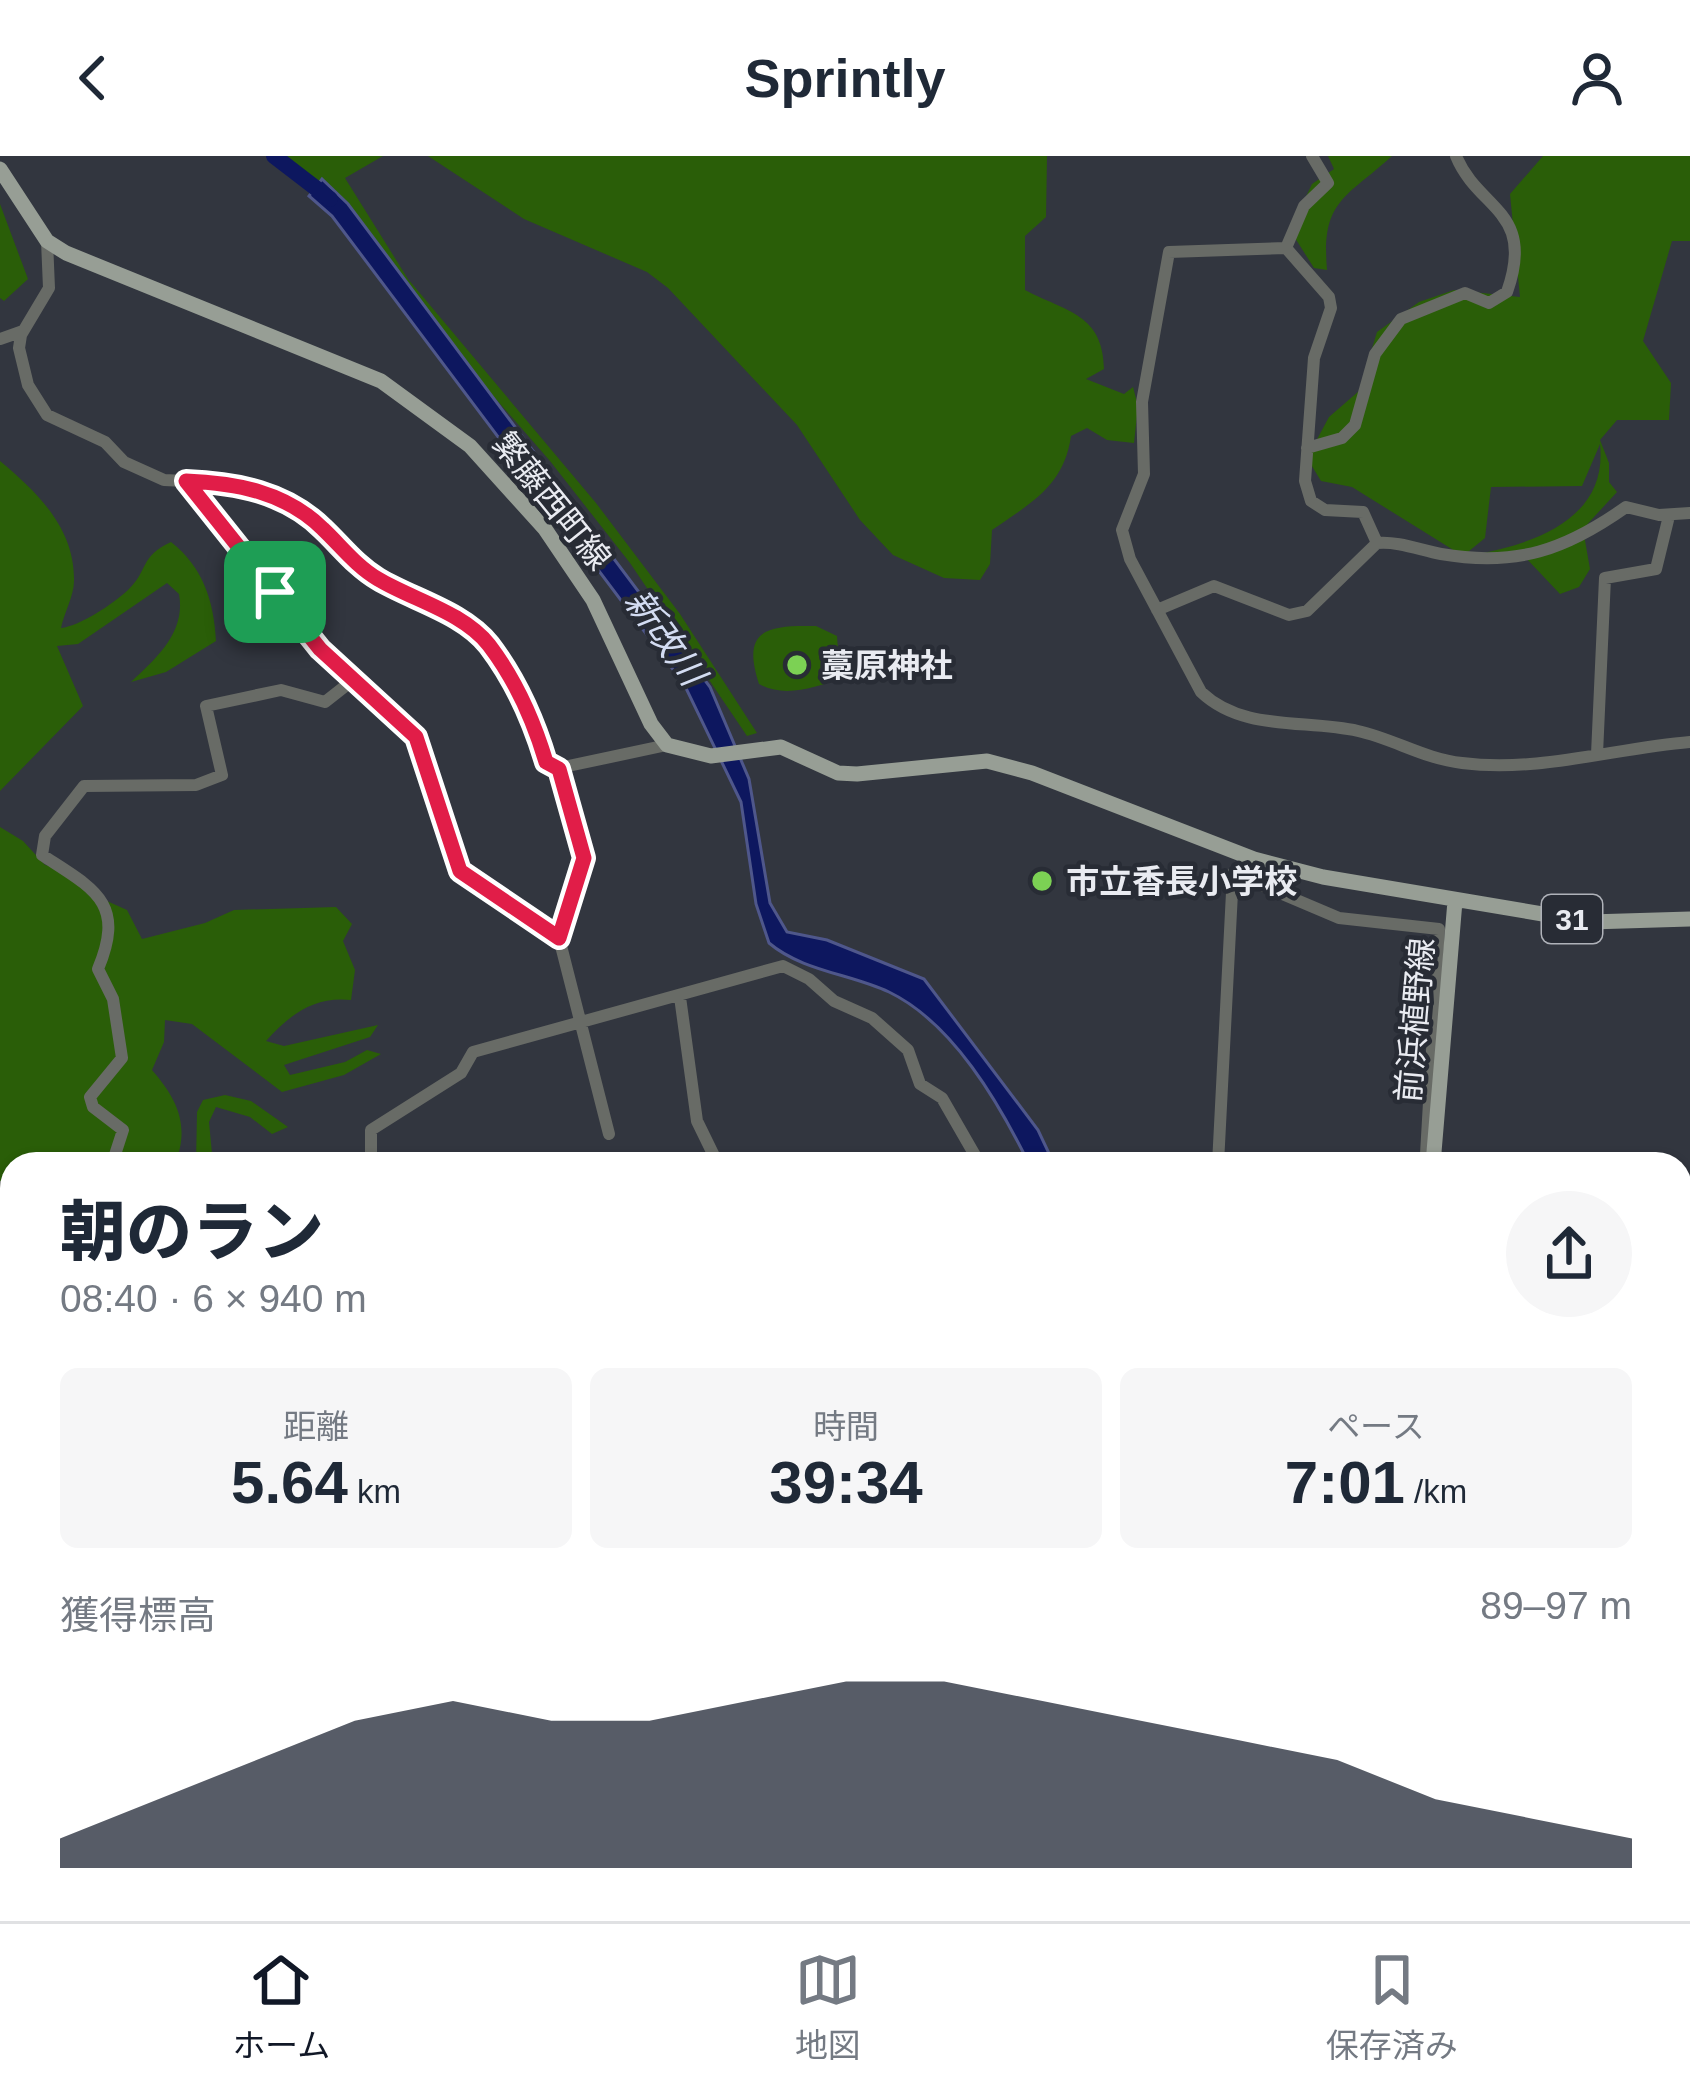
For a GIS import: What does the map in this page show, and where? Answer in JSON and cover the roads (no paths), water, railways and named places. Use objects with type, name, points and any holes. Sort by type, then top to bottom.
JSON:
[{"type":"main road","points":[[0,169],[46,241]]},
{"type":"main road","name":"繁藤西町線","points":[[46,241],[381,381],[470,446],[544,529],[593,600],[651,724],[667,746]]},
{"type":"main road","points":[[667,746],[711,756],[789,749],[838,773],[949,761],[1008,766],[1254,859],[1454,901]]},
{"type":"main road","name":"前浜植野線","points":[[1435,1152],[1454,901],[1590,922],[1690,919]]},
{"type":"street","points":[[1286,248],[1304,206],[1328,183],[1312,156]]},
{"type":"street","points":[[1307,448],[1342,437],[1355,425],[1375,354],[1401,319],[1447,297],[1466,293],[1489,303],[1507,292],[1513,260],[1507,220],[1495,201],[1465,178],[1456,156]]},
{"type":"street","points":[[46,241],[49,288],[23,332],[22,363],[47,416],[104,442],[142,472],[244,486],[284,502],[320,525],[375,578],[472,629],[490,646],[529,713],[546,762],[559,769],[667,746]]},
{"type":"street","points":[[1286,248],[1329,297],[1331,308],[1314,358],[1305,481],[1311,501],[1325,510],[1364,512],[1377,543]]},
{"type":"street","points":[[1286,248],[1169,252],[1142,402],[1144,474],[1122,530],[1157,610],[1201,692],[1229,711],[1284,724],[1356,730],[1462,763],[1507,766],[1690,742]]},
{"type":"street","points":[[0,339],[23,332]]},
{"type":"street","points":[[186,481],[285,609],[416,737],[460,871],[559,938]]},
{"type":"street","points":[[1377,543],[1444,554],[1511,557],[1569,545],[1626,507],[1669,516],[1690,513]]},
{"type":"street","points":[[1597,754],[1605,578],[1656,569],[1669,516]]},
{"type":"street","points":[[1157,610],[1214,586],[1289,615],[1306,611],[1377,543]]},
{"type":"street","points":[[116,1152],[123,1130],[93,1107],[90,1097],[122,1058],[113,999],[98,969],[108,946],[107,908],[98,892],[42,855],[44,836],[84,786],[196,785],[222,775],[206,706],[281,691],[325,702],[353,680]]},
{"type":"street","points":[[559,769],[584,858],[559,938],[609,1134]]},
{"type":"street","points":[[1219,1152],[1233,873],[1339,917],[1439,929],[1426,1152]]},
{"type":"street","points":[[371,1152],[371,1130],[460,1073],[473,1052],[782,966],[872,1018],[908,1050],[920,1084],[942,1098],[973,1152]]},
{"type":"street","points":[[680,997],[697,1121],[712,1152]]},
{"type":"water","points":[[322,179],[348,204],[710,687],[749,779],[770,903],[787,932],[827,940],[924,979],[1038,1130],[1048,1152],[1022,1152],[972,1067],[934,1023],[912,1006],[874,986],[796,960],[769,943],[756,904],[741,802],[684,684],[332,216],[309,196]]},
{"type":"waterway","name":"新改川","points":[[274,156],[330,199]]},
{"type":"place","name":"藁原神社","points":[[797,665]]},
{"type":"place","name":"市立香長小学校","points":[[1042,881]]}]
